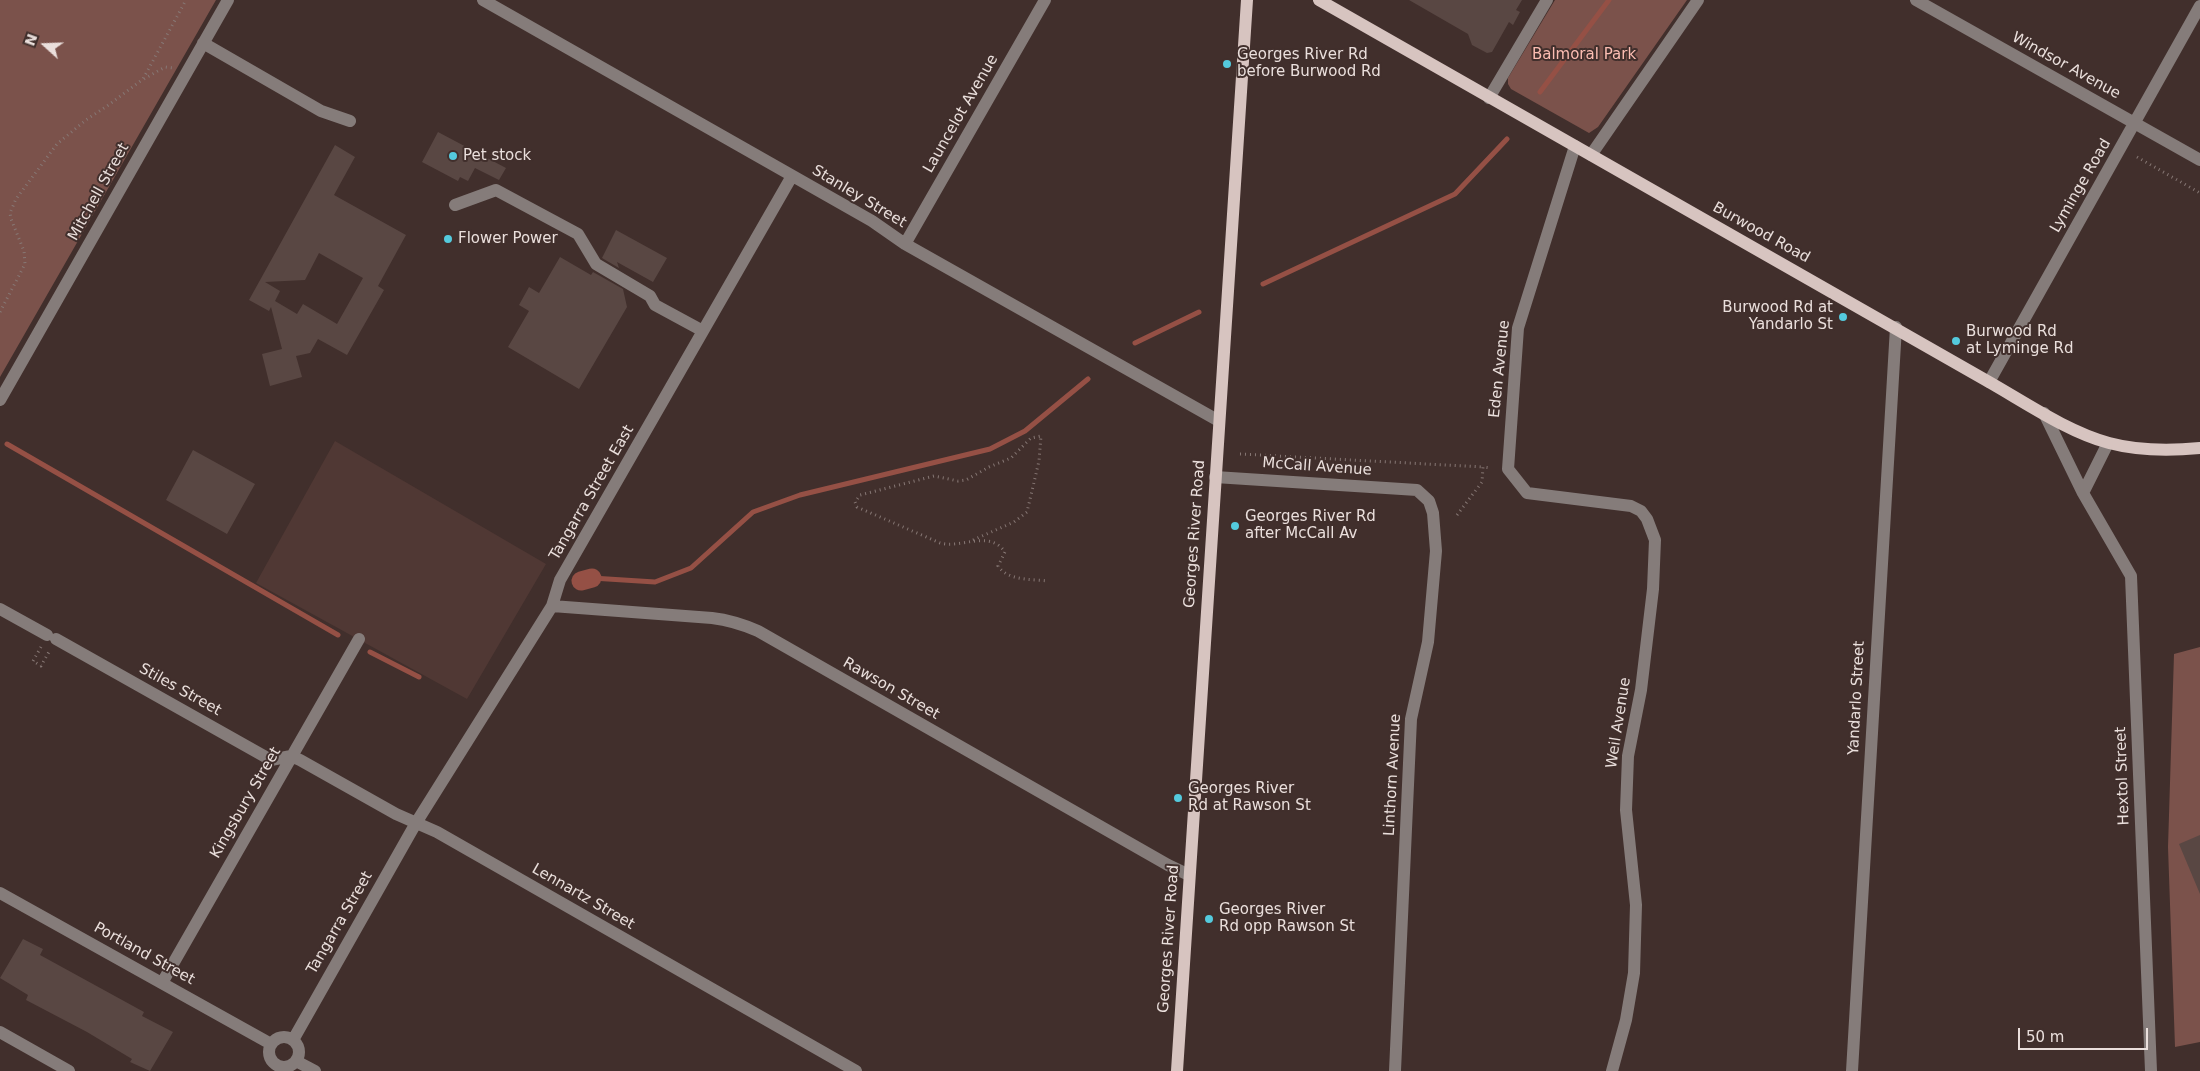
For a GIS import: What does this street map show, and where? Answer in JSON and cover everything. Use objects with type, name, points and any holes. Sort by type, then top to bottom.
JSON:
[{"type":"main road","name":"Georges River Road","points":[[1177,1071],[1247,0]]},
{"type":"main road","name":"Burwood Road","points":[[1319,0],[1488,98],[2077,430],[2108,443],[2156,451],[2200,448]]},
{"type":"street","name":"Mitchell Street","points":[[0,400],[228,0]]},
{"type":"street","name":"Stanley Street","points":[[483,0],[872,221],[905,244],[1219,421]]},
{"type":"street","name":"Launcelot Avenue","points":[[905,244],[1045,0]]},
{"type":"street","points":[[1488,98],[1547,0]]},
{"type":"street","points":[[1590,155],[1698,0]]},
{"type":"street","name":"Windsor Avenue","points":[[1916,0],[2200,160]]},
{"type":"street","name":"Lyminge Road","points":[[1989,382],[2200,6]]},
{"type":"street","points":[[203,43],[321,111],[350,121]]},
{"type":"street","name":"Eden Avenue","points":[[1575,146],[1518,328],[1508,469],[1527,493],[1631,506]]},
{"type":"street","name":"Tangarra Street East","points":[[416,823],[552,606],[560,580],[792,176]]},
{"type":"street","points":[[455,205],[496,190],[578,234],[596,264],[650,296],[655,305],[703,331]]},
{"type":"street","name":"Yandarlo Street","points":[[1852,1071],[1896,328]]},
{"type":"street","name":"Hextol Street","points":[[2044,413],[2083,493],[2131,576],[2151,1071]]},
{"type":"street","points":[[2083,493],[2108,443]]},
{"type":"street","name":"McCall Avenue","points":[[1216,477],[1416,490]]},
{"type":"street","name":"Linthorn Avenue","points":[[1395,1071],[1411,719],[1428,642],[1436,551],[1433,513],[1429,501],[1416,490]]},
{"type":"street","name":"Weil Avenue","points":[[1612,1071],[1626,1020],[1634,973],[1636,905],[1626,810],[1628,756],[1641,690],[1654,588],[1655,540],[1647,519],[1641,511],[1631,506]]},
{"type":"street","name":"Rawson Street","points":[[552,606],[712,618],[741,624],[766,636],[1168,866],[1189,875]]},
{"type":"street","name":"Stiles Street","points":[[0,609],[271,760],[290,756]]},
{"type":"street","name":"Kingsbury Street","points":[[162,983],[290,756],[359,639]]},
{"type":"street","name":"Lennartz Street","points":[[290,756],[416,823],[437,832],[856,1071]]},
{"type":"street","name":"Tangarra Street","points":[[293,1040],[416,823]]},
{"type":"street","name":"Portland Street","points":[[0,893],[271,1044]]},
{"type":"street","points":[[0,1032],[69,1071]]},
{"type":"street","points":[[283,1037],[293,1040],[299,1050],[296,1061],[287,1067],[275,1068],[269,1056],[271,1044],[274,1040],[283,1037]]},
{"type":"street","points":[[296,1061],[315,1071]]},
{"type":"path","points":[[143,79],[186,0]]},
{"type":"path","points":[[0,312],[25,264],[24,251],[10,213],[16,199],[48,154],[64,137],[143,79],[164,66],[170,66],[185,73]]},
{"type":"path","points":[[2137,157],[2200,193]]},
{"type":"path","points":[[973,540],[1014,522],[1027,512],[1039,462],[1041,436],[1031,438],[1010,458],[989,466],[966,480],[958,481],[934,476],[860,495],[855,502],[857,506],[940,543],[949,545],[973,540],[992,543],[1005,552],[998,566],[1008,575],[1048,581]]},
{"type":"path","points":[[1240,454],[1491,468]]},
{"type":"path","points":[[1457,515],[1482,482],[1483,467]]},
{"type":"path","points":[[33,661],[41,666]]},
{"type":"shaded area","points":[[335,441],[546,564],[467,699],[256,583]]},
{"type":"green space","points":[[0,0],[216,0],[0,377]]},
{"type":"green space","name":"Balmoral Park","points":[[1555,0],[1687,0],[1598,127],[1589,133],[1511,89],[1508,84],[1508,78]]},
{"type":"green space","points":[[2200,647],[2200,1042],[2175,1047],[2168,847],[2174,654]]},
{"type":"building","points":[[1409,0],[1522,0],[1516,10],[1520,12],[1513,25],[1509,22],[1492,52],[1487,53],[1472,45],[1468,34]]},
{"type":"building","points":[[438,132],[506,168],[499,180],[475,168],[468,181],[460,177],[458,181],[422,162]]},
{"type":"building","points":[[335,145],[355,157],[334,195],[406,235],[378,286],[384,290],[347,355],[318,339],[310,353],[296,356],[302,377],[270,386],[262,354],[282,349],[271,307],[269,311],[249,300]],"holes":[[[319,253],[363,278],[337,324],[303,304],[297,314],[275,301],[280,291],[265,282],[305,280]]]},
{"type":"building","points":[[616,230],[667,258],[653,282],[617,262],[619,268],[602,258]]},
{"type":"building","points":[[560,257],[591,275],[593,272],[623,289],[627,307],[579,389],[508,347],[529,311],[519,305],[529,287],[539,293]]},
{"type":"building","points":[[193,450],[255,484],[227,534],[166,500]]},
{"type":"building","points":[[2200,835],[2200,894],[2179,844]]},
{"type":"building","points":[[23,939],[43,949],[40,955],[144,1012],[142,1016],[173,1032],[150,1071],[130,1062],[132,1059],[87,1032],[26,1000],[28,995],[0,978]]},
{"type":"waterway","points":[[1540,92],[1609,0]]},
{"type":"waterway","points":[[1263,284],[1455,194],[1507,139]]},
{"type":"waterway","points":[[1135,343],[1199,312]]},
{"type":"waterway","points":[[592,578],[655,582],[691,568],[753,512],[800,495],[990,449],[1025,431],[1088,379]]},
{"type":"waterway","points":[[7,444],[338,635]]},
{"type":"waterway","points":[[581,581],[592,578]]},
{"type":"waterway","points":[[370,652],[419,677]]},
{"type":"place","name":"Georges River Rd before Burwood Rd","points":[[1227,64]]},
{"type":"place","name":"Pet stock","points":[[453,156]]},
{"type":"place","name":"Flower Power","points":[[448,239]]},
{"type":"place","name":"Burwood Rd at Yandarlo St","points":[[1843,317]]},
{"type":"place","name":"Burwood Rd at Lyminge Rd","points":[[1956,341]]},
{"type":"place","name":"Georges River Rd after McCall Av","points":[[1235,526]]},
{"type":"place","name":"Georges River Rd at Rawson St","points":[[1178,798]]},
{"type":"place","name":"Georges River Rd opp Rawson St","points":[[1209,919]]}]
